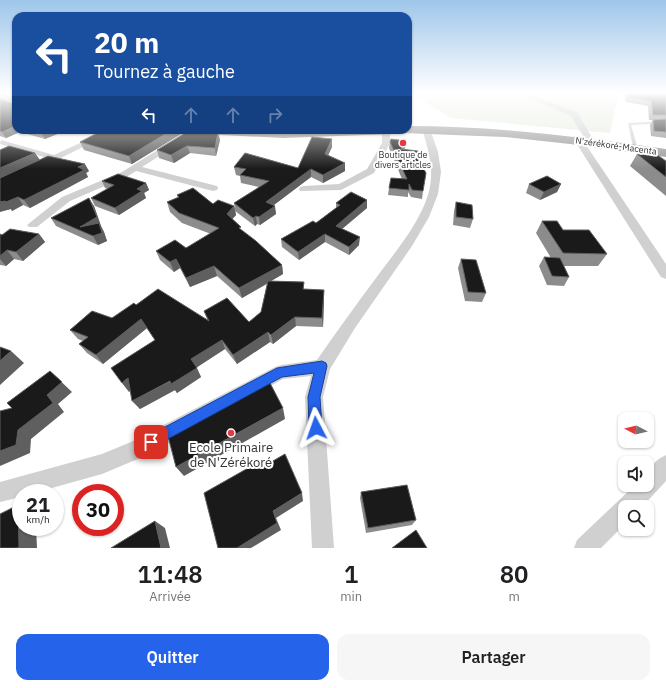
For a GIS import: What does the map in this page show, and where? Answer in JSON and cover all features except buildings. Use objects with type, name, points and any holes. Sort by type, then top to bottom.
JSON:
[{"type":"highway","name":"N'zérékoré-Macenta","points":[[412,130],[426,129],[578,139],[635,146],[666,152]]},
{"type":"highway","name":"N'zérékoré-Macenta","points":[[578,139],[666,152]]},
{"type":"street","points":[[578,119],[581,127],[578,139],[666,274]]},
{"type":"street","points":[[323,548],[314,397],[322,366],[408,243],[424,217],[433,194],[436,172],[434,152],[426,129]]},
{"type":"street","points":[[34,168],[105,134]]},
{"type":"street","points":[[33,225],[66,199],[125,174],[190,134]]},
{"type":"street","points":[[304,188],[341,187],[371,171],[386,143],[386,134]]},
{"type":"street","points":[[1,142],[54,158]]},
{"type":"street","points":[[136,168],[213,188]]},
{"type":"street","points":[[0,492],[102,464],[138,449],[281,372],[322,366]]},
{"type":"street","points":[[634,500],[652,483],[666,465]]},
{"type":"street","points":[[585,548],[618,516]]},
{"type":"lane","points":[[635,146],[629,124],[666,122]]},
{"type":"shaded area","points":[[457,119],[613,119],[610,133]]},
{"type":"place","name":"Boutique de divers articles","points":[[403,143]]},
{"type":"place","name":"Ecole Primaire de N'Zérékoré","points":[[231,433]]},
{"type":"route","points":[[151,442],[281,372],[322,366],[314,397],[316,428]]}]
